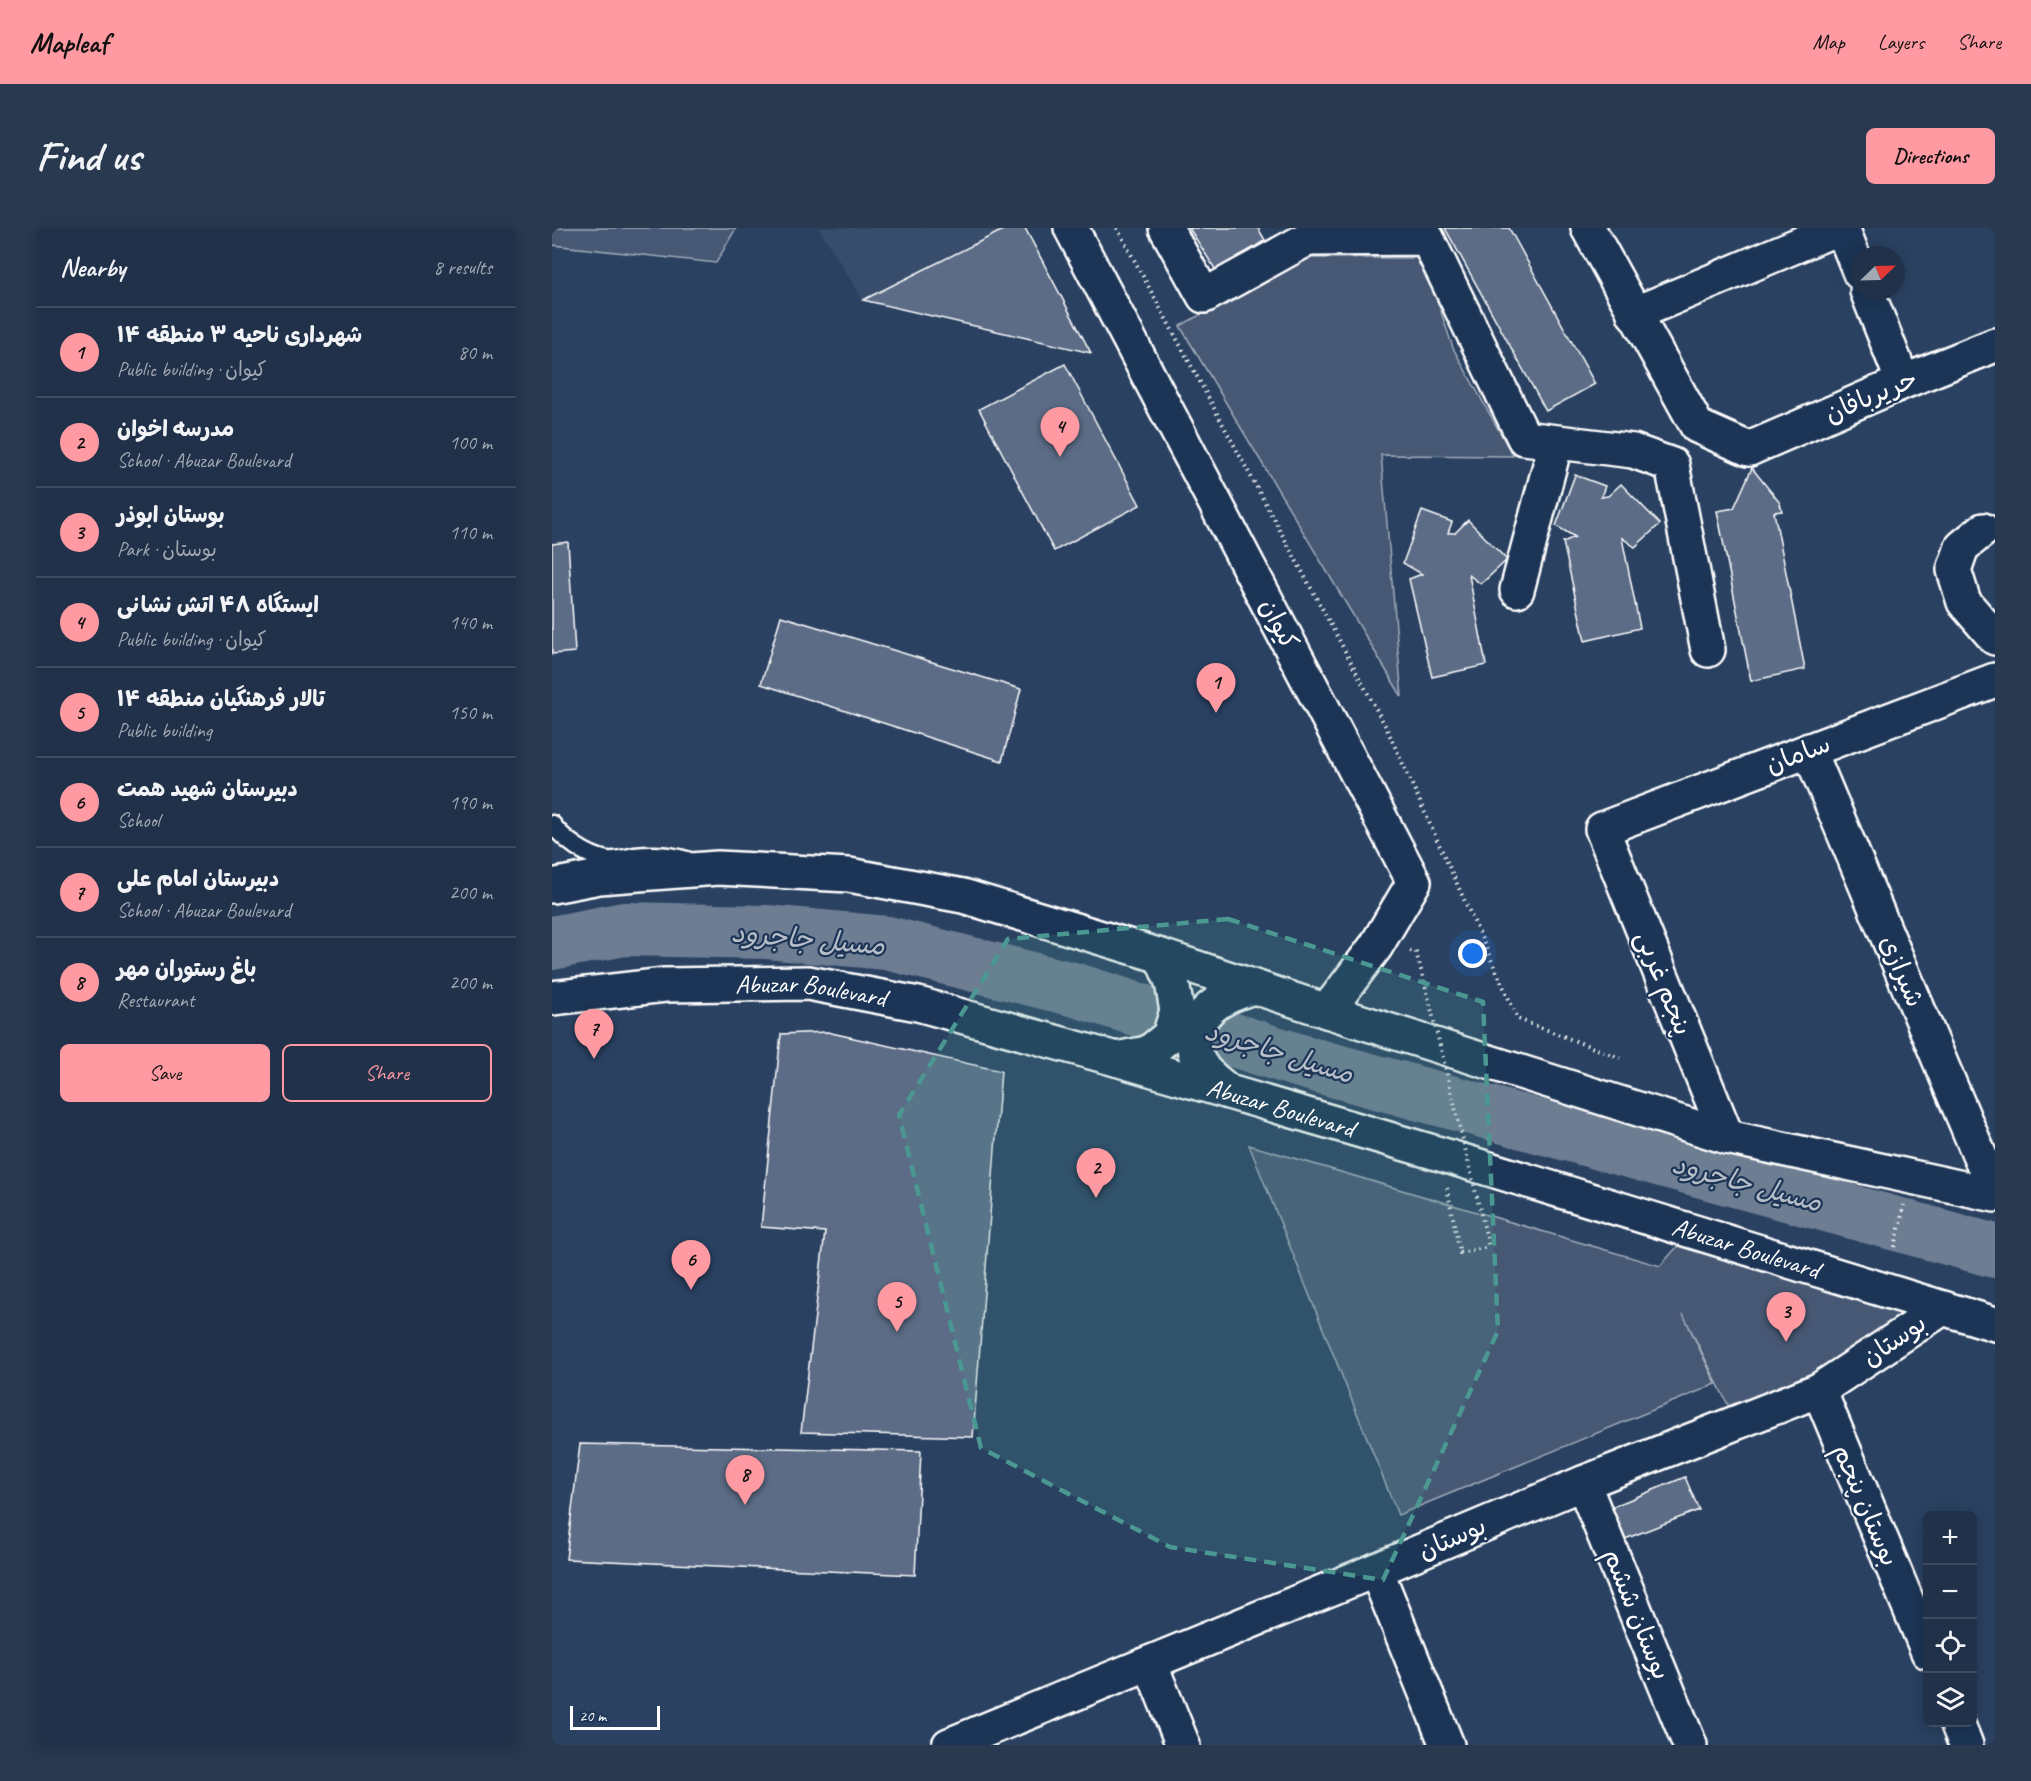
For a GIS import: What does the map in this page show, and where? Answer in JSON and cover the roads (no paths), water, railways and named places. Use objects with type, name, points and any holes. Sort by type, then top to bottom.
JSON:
[{"type":"street","name":"کیوان","points":[[1071,228],[1414,882],[1377,946],[1327,1011]]},
{"type":"street","points":[[1166,228],[1204,296],[1305,234],[1427,238],[1524,438],[1633,451],[1672,465],[1708,651]]},
{"type":"street","points":[[1588,228],[1634,314],[1840,228],[1851,253]]},
{"type":"street","points":[[1871,300],[1903,382]]},
{"type":"street","name":"حریربافان","points":[[1634,314],[1697,426],[1749,449],[1995,345]]},
{"type":"street","points":[[1517,590],[1556,442]]},
{"type":"street","points":[[1989,528],[1962,547],[1954,570],[1964,602],[1995,638]]},
{"type":"street","name":"سامان","points":[[1602,829],[1995,680]]},
{"type":"street","name":"شیرازی","points":[[1809,750],[1995,1193]]},
{"type":"street","name":"پنجم غربی","points":[[1602,829],[1727,1137]]},
{"type":"street","points":[[552,886],[599,877],[716,868],[849,875],[963,896],[1161,956],[1327,1011],[1727,1137],[1995,1193]]},
{"type":"street","points":[[1116,1059],[1148,1053],[1169,1036],[1177,1011],[1172,982],[1161,956]]},
{"type":"street","name":"Abuzar Boulevard","points":[[552,998],[665,985],[808,983],[918,1004],[1116,1059],[1440,1154],[1995,1324]]},
{"type":"street","points":[[1229,1092],[1204,1070],[1193,1050],[1195,1028],[1208,1010],[1227,997],[1253,987]]},
{"type":"street","name":"بوستان","points":[[949,1745],[1583,1483],[1819,1390],[1943,1308]]},
{"type":"street","name":"بوستان پنجم","points":[[1819,1390],[1923,1640]]},
{"type":"street","name":"بوستان ششم","points":[[1583,1483],[1690,1745]]},
{"type":"street","points":[[1376,1570],[1447,1745]]},
{"type":"street","points":[[1150,1663],[1183,1745]]},
{"type":"street","points":[[1959,1727],[1966,1745]]},
{"type":"lane","points":[[552,824],[558,832],[584,852],[608,860],[673,855],[716,868]]},
{"type":"waterway","name":"مسیل جاجرود","points":[[552,943],[624,929],[767,932],[887,943],[1076,990],[1300,1061],[1995,1251]]},
{"type":"place","name":"ایستگاه ۴۸ اتش نشانی","points":[[1060,457]]},
{"type":"place","name":"شهرداری ناحیه ۳ منطقه ۱۴","points":[[1216,713]]},
{"type":"place","name":"دبیرستان امام علی","points":[[594,1059]]},
{"type":"place","name":"مدرسه اخوان","points":[[1096,1198]]},
{"type":"place","name":"دبیرستان شهید همت","points":[[691,1290]]},
{"type":"place","name":"تالار فرهنگیان منطقه ۱۴","points":[[897,1332]]},
{"type":"place","name":"بوستان ابوذر","points":[[1786,1342]]},
{"type":"place","name":"باغ رستوران مهر","points":[[745,1505]]}]
